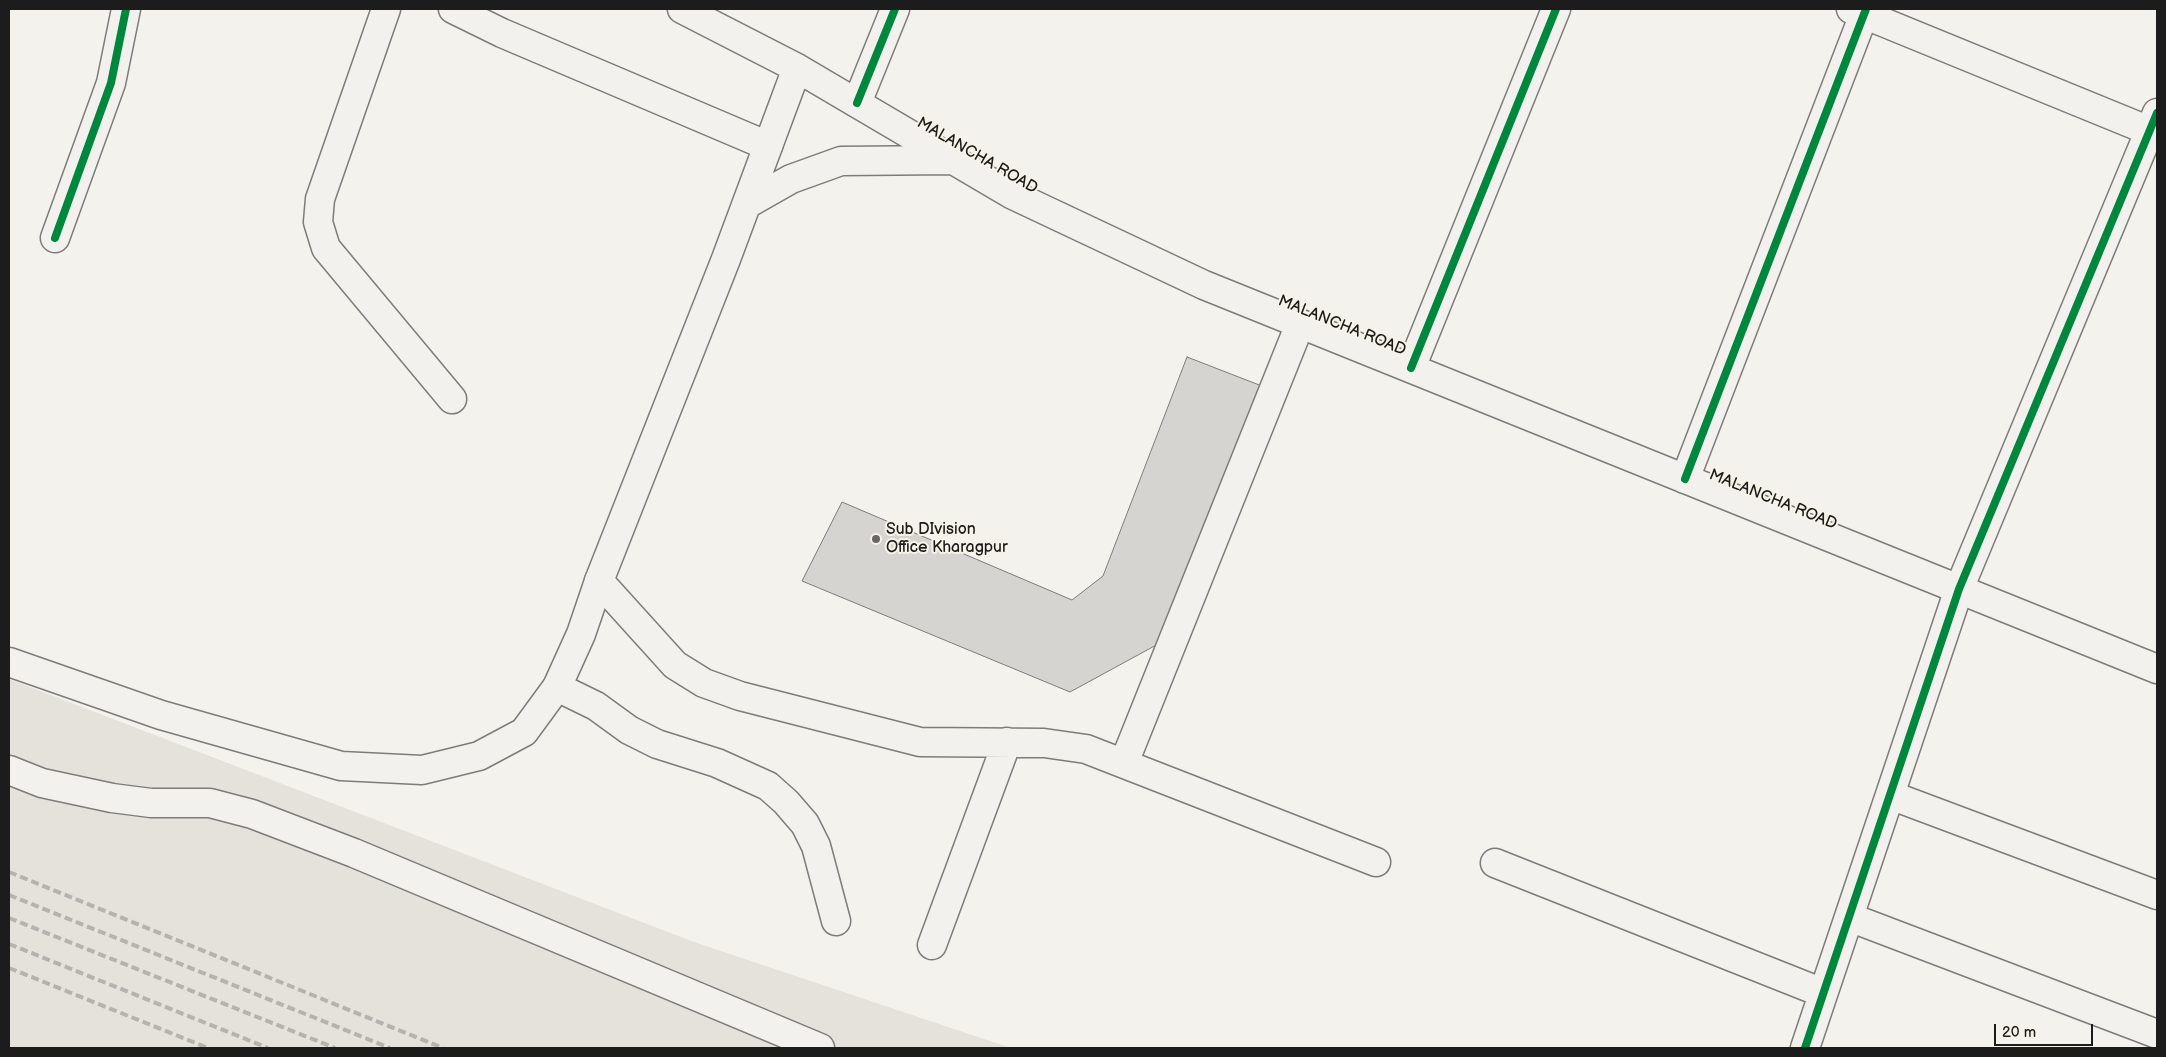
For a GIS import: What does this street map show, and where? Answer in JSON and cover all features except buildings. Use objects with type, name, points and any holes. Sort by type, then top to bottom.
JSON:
[{"type":"street","points":[[55,238],[112,83],[126,9]]},
{"type":"street","points":[[386,9],[320,198],[318,222],[326,248],[452,399]]},
{"type":"street","points":[[453,9],[502,33],[768,146]]},
{"type":"street","name":"MALANCHA ROAD","points":[[682,9],[797,68],[1019,198],[1204,286],[2157,669]]},
{"type":"street","points":[[857,103],[895,9]]},
{"type":"street","points":[[1410,368],[1556,9]]},
{"type":"street","points":[[1685,479],[1860,11],[2155,126],[1959,589],[1804,1048]]},
{"type":"street","points":[[9,662],[160,716],[341,766],[422,770],[479,756],[524,732],[557,687],[582,634],[599,581],[747,204],[797,68]]},
{"type":"street","points":[[747,204],[791,179],[841,161],[954,160]]},
{"type":"street","points":[[1124,763],[1300,324]]},
{"type":"street","points":[[599,581],[675,665],[704,683],[740,696],[920,742],[957,744],[1044,743],[1086,750],[1124,763],[1376,862]]},
{"type":"street","points":[[557,687],[596,706],[629,730],[657,744],[717,763],[768,786],[786,802],[805,824],[816,846],[836,921]]},
{"type":"street","points":[[932,945],[1007,742]]},
{"type":"street","points":[[9,770],[42,783],[112,798],[151,802],[210,803],[252,814],[354,853],[820,1048]]},
{"type":"street","points":[[1890,795],[2157,895]]},
{"type":"street","points":[[1495,863],[1823,993]]},
{"type":"street","points":[[1849,917],[2157,1034]]},
{"type":"shaded area","points":[[9,679],[694,942],[1011,1048],[9,1048]]},
{"type":"railway","points":[[9,872],[443,1048]]},
{"type":"railway","points":[[9,895],[390,1048]]},
{"type":"railway","points":[[9,918],[335,1048]]},
{"type":"railway","points":[[9,944],[268,1048]]},
{"type":"railway","points":[[9,968],[208,1048]]},
{"type":"cycle path","points":[[55,238],[111,83],[126,9]]},
{"type":"cycle path","points":[[857,103],[895,9]]},
{"type":"cycle path","points":[[1411,368],[1556,9]]},
{"type":"cycle path","points":[[1685,479],[1866,9]]},
{"type":"cycle path","points":[[1805,1048],[1959,589],[2157,113]]},
{"type":"place","name":"Sub DIvision Office Kharagpur","points":[[876,539]]}]
